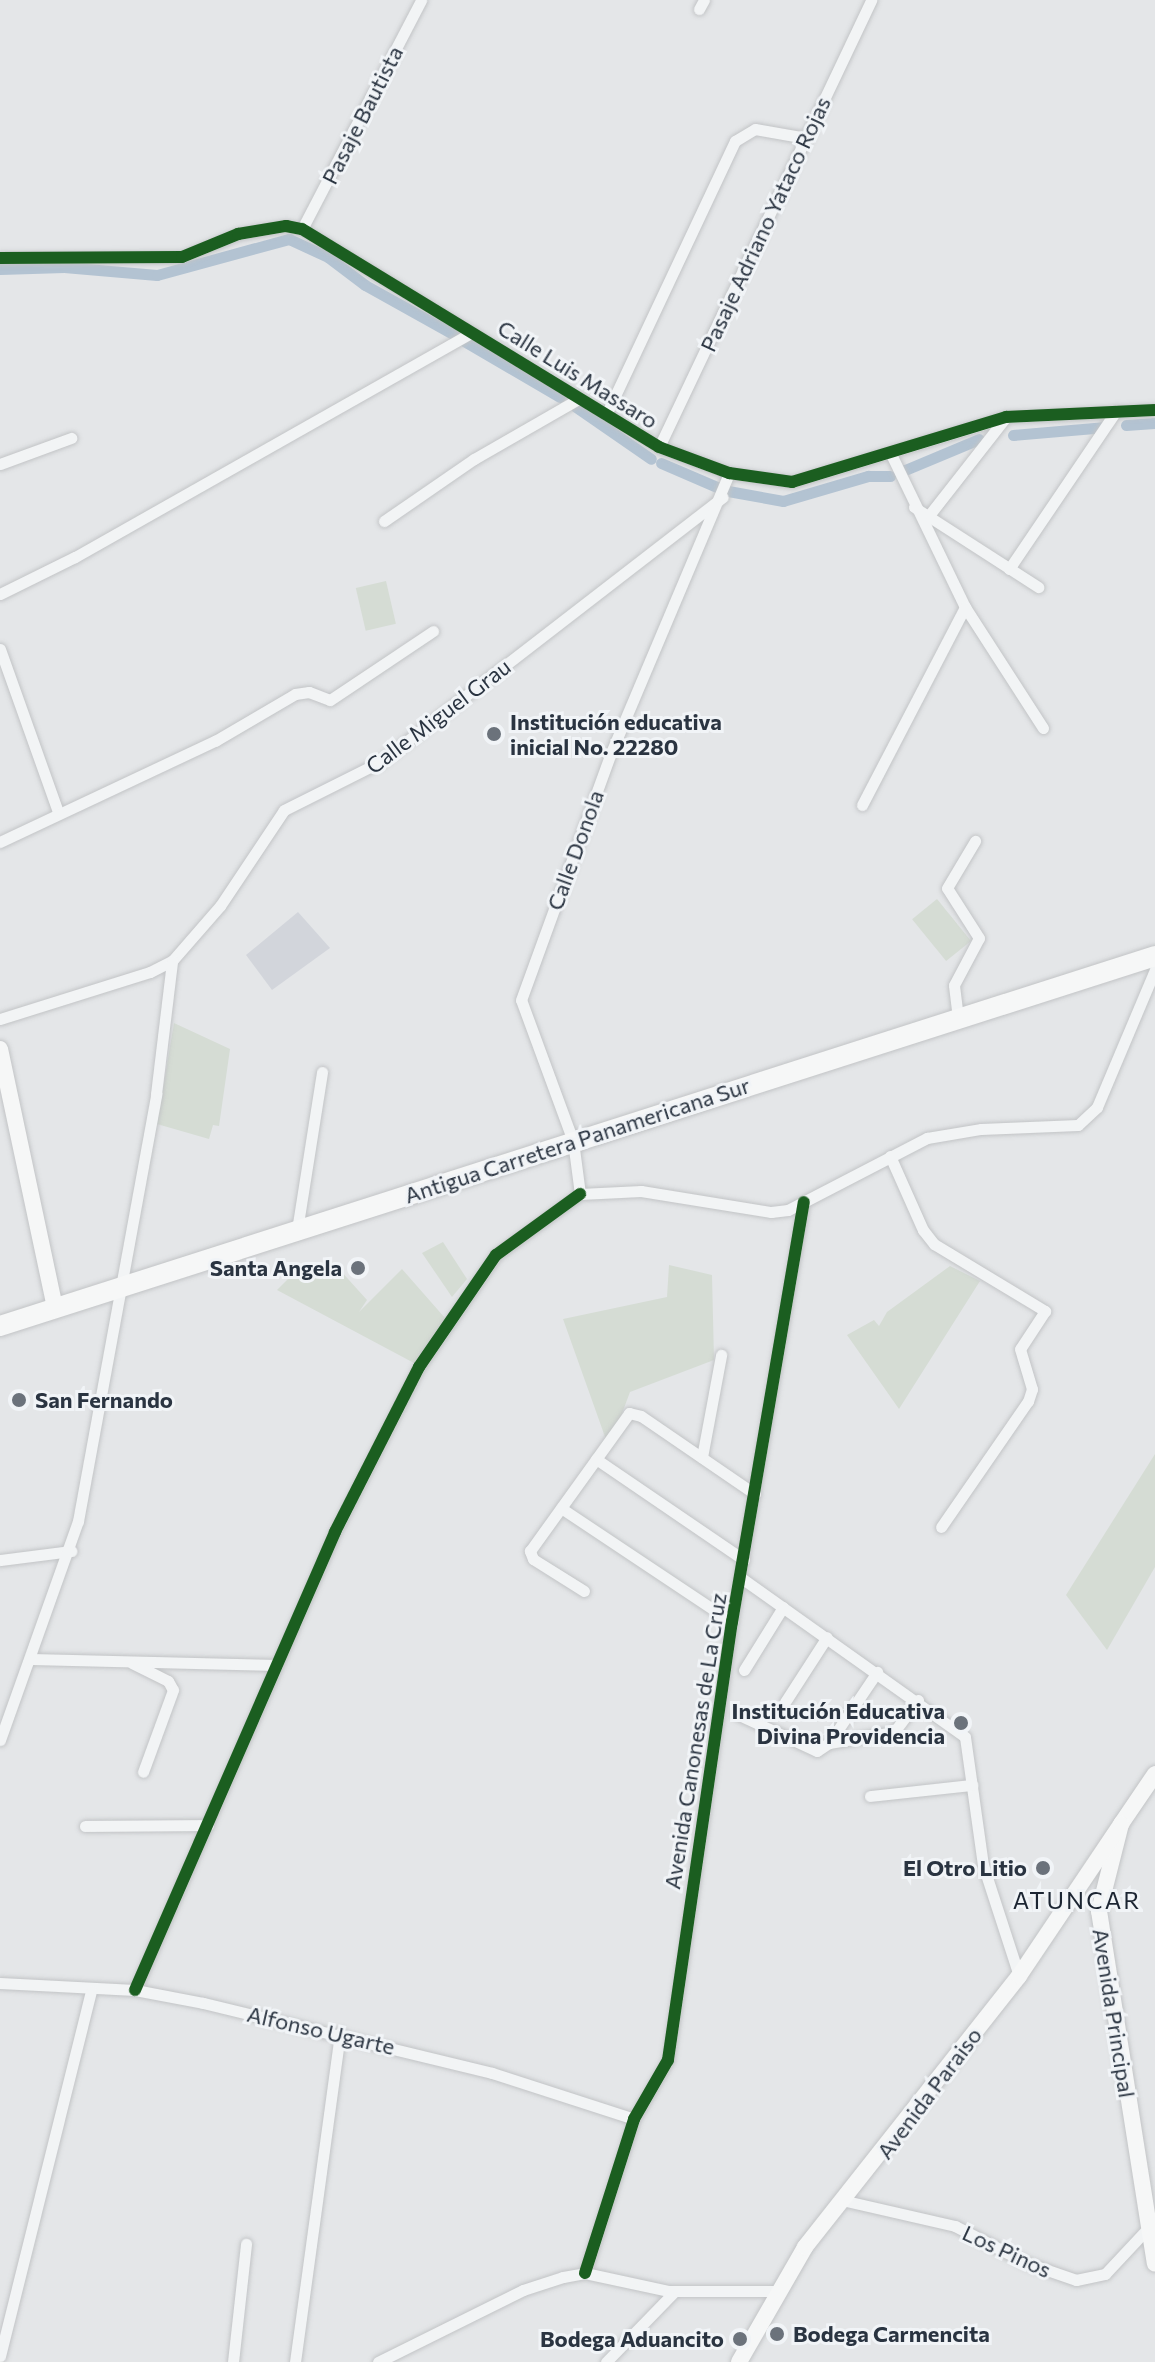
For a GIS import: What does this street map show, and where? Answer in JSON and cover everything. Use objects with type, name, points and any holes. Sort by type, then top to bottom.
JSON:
[{"type":"highway","name":"Antigua Carretera Panamericana Sur","points":[[0,1326],[1155,956]]},
{"type":"main road","points":[[0,1049],[55,1308]]},
{"type":"main road","name":"Avenida Principal","points":[[1155,1774],[1121,1824],[1099,1911],[1149,2190],[1148,2228],[1155,2264]]},
{"type":"main road","name":"Avenida Paraiso","points":[[739,2362],[776,2291],[1019,1976],[1121,1824]]},
{"type":"main road","points":[[1070,1899],[1087,1900],[1099,1911]]},
{"type":"street","name":"Pasaje Bautista","points":[[302,229],[421,0]]},
{"type":"street","name":"Pasaje Adriano Yataco Rojas","points":[[659,447],[871,0]]},
{"type":"street","points":[[606,415],[735,141],[755,129],[806,138]]},
{"type":"street","points":[[0,258],[182,257],[238,234],[286,226],[302,229]]},
{"type":"street","name":"Calle Luis Massaro","points":[[302,229],[659,447],[729,473],[792,482],[1006,417],[1155,410]]},
{"type":"street","points":[[0,594],[75,557],[472,332]]},
{"type":"street","points":[[384,521],[474,459],[580,398]]},
{"type":"street","points":[[1009,569],[1116,411]]},
{"type":"street","points":[[930,514],[1006,417]]},
{"type":"street","points":[[0,464],[71,438]]},
{"type":"street","points":[[891,454],[965,607],[1043,728]]},
{"type":"street","name":"Calle Donola","points":[[580,1194],[573,1141],[521,1000],[610,755],[723,497],[729,473]]},
{"type":"street","name":"Calle Miguel Grau","points":[[0,1019],[150,972],[172,961],[220,906],[284,810],[380,762],[723,497]]},
{"type":"street","points":[[914,507],[930,514],[1038,587]]},
{"type":"street","points":[[862,805],[965,607]]},
{"type":"street","points":[[0,842],[58,812],[215,741],[295,694],[309,692],[330,700],[433,631]]},
{"type":"street","points":[[0,649],[58,812]]},
{"type":"street","points":[[958,1018],[954,985],[979,938],[947,888],[975,841]]},
{"type":"street","points":[[0,1740],[71,1551],[156,1094],[172,961]]},
{"type":"street","points":[[135,1990],[335,1532],[448,1321],[496,1255],[580,1194],[641,1191],[771,1212],[804,1202],[927,1138],[981,1129],[1078,1125],[1088,1119],[1155,970]]},
{"type":"street","points":[[297,1230],[322,1072]]},
{"type":"street","points":[[890,1156],[934,1244],[1045,1311],[1020,1349],[1031,1383],[1028,1401],[941,1527]]},
{"type":"street","name":"Avenida Canonesas de La Cruz","points":[[585,2273],[634,2119],[668,2060],[732,1622],[804,1202]]},
{"type":"street","points":[[702,1457],[721,1355]]},
{"type":"street","points":[[584,1591],[529,1554],[625,1416],[633,1413],[755,1494]]},
{"type":"street","points":[[596,1459],[744,1560]]},
{"type":"street","points":[[561,1508],[732,1622]]},
{"type":"street","points":[[0,1560],[71,1551]]},
{"type":"street","points":[[740,1577],[918,1700],[965,1737],[990,1894],[1019,1976]]},
{"type":"street","points":[[744,1670],[783,1607]]},
{"type":"street","points":[[785,1702],[827,1637]]},
{"type":"street","points":[[31,1659],[277,1665]]},
{"type":"street","points":[[131,1663],[168,1681],[173,1690],[143,1772]]},
{"type":"street","points":[[829,1743],[877,1672]]},
{"type":"street","points":[[737,1714],[811,1751],[829,1743],[894,1732],[918,1700]]},
{"type":"street","points":[[870,1796],[972,1785]]},
{"type":"street","points":[[85,1826],[208,1825]]},
{"type":"street","name":"Alfonso Ugarte","points":[[0,1983],[91,1991],[135,1990],[340,2033],[492,2073],[634,2119]]},
{"type":"street","points":[[0,2356],[91,1991]]},
{"type":"street","points":[[295,2362],[340,2033]]},
{"type":"street","name":"Los Pinos","points":[[846,2201],[955,2226],[1027,2263],[1076,2280],[1105,2274],[1148,2228]]},
{"type":"street","points":[[233,2362],[246,2244]]},
{"type":"street","points":[[378,2362],[523,2290],[585,2273],[675,2291],[776,2291]]},
{"type":"street","points":[[606,2362],[675,2291]]},
{"type":"shaded area","points":[[386,581],[396,624],[366,631],[356,588]]},
{"type":"shaded area","points":[[937,899],[971,941],[946,961],[912,919]]},
{"type":"shaded area","points":[[298,912],[330,948],[272,990],[246,955]]},
{"type":"shaded area","points":[[174,1023],[230,1049],[219,1126],[213,1125],[209,1139],[157,1124]]},
{"type":"shaded area","points":[[443,1242],[467,1279],[452,1297],[422,1253]]},
{"type":"shaded area","points":[[330,1259],[367,1300],[359,1312],[402,1269],[445,1318],[414,1363],[277,1290],[300,1267],[312,1275]]},
{"type":"shaded area","points":[[669,1265],[712,1275],[714,1360],[630,1392],[609,1448],[563,1319],[667,1297]]},
{"type":"shaded area","points":[[950,1266],[980,1281],[899,1409],[847,1335],[874,1320],[879,1326],[887,1312]]},
{"type":"shaded area","points":[[1155,1454],[1155,1567],[1107,1650],[1066,1595]]},
{"type":"waterway","points":[[0,269],[64,267],[157,275],[289,239],[328,257],[365,285],[453,334]]},
{"type":"waterway","points":[[464,341],[560,397]]},
{"type":"waterway","points":[[576,407],[651,459]]},
{"type":"waterway","points":[[1126,425],[1155,423]]},
{"type":"waterway","points":[[1013,435],[1106,427]]},
{"type":"waterway","points":[[905,470],[979,439]]},
{"type":"waterway","points":[[661,463],[719,488]]},
{"type":"waterway","points":[[728,491],[783,501],[868,476],[890,476]]},
{"type":"cycle path","points":[[0,258],[182,257],[238,234],[286,226],[302,229],[659,447],[729,473],[792,482],[1006,417],[1155,410]]},
{"type":"cycle path","points":[[135,1990],[335,1532],[419,1367],[496,1255],[580,1194]]},
{"type":"cycle path","points":[[585,2273],[634,2119],[668,2060],[732,1622],[804,1202]]},
{"type":"place","name":"Institución educativa inicial No. 22280","points":[[494,734]]},
{"type":"place","name":"Santa Angela","points":[[358,1268]]},
{"type":"place","name":"San Fernando","points":[[19,1400]]},
{"type":"place","name":"Institución Educativa Divina Providencia","points":[[961,1723]]},
{"type":"place","name":"El Otro Litio","points":[[1043,1868]]},
{"type":"place","name":"Bodega Carmencita","points":[[777,2334]]},
{"type":"place","name":"Bodega Aduancito","points":[[740,2339]]},
{"type":"district","name":"ATUNCAR","points":[[1077,1900]]}]
